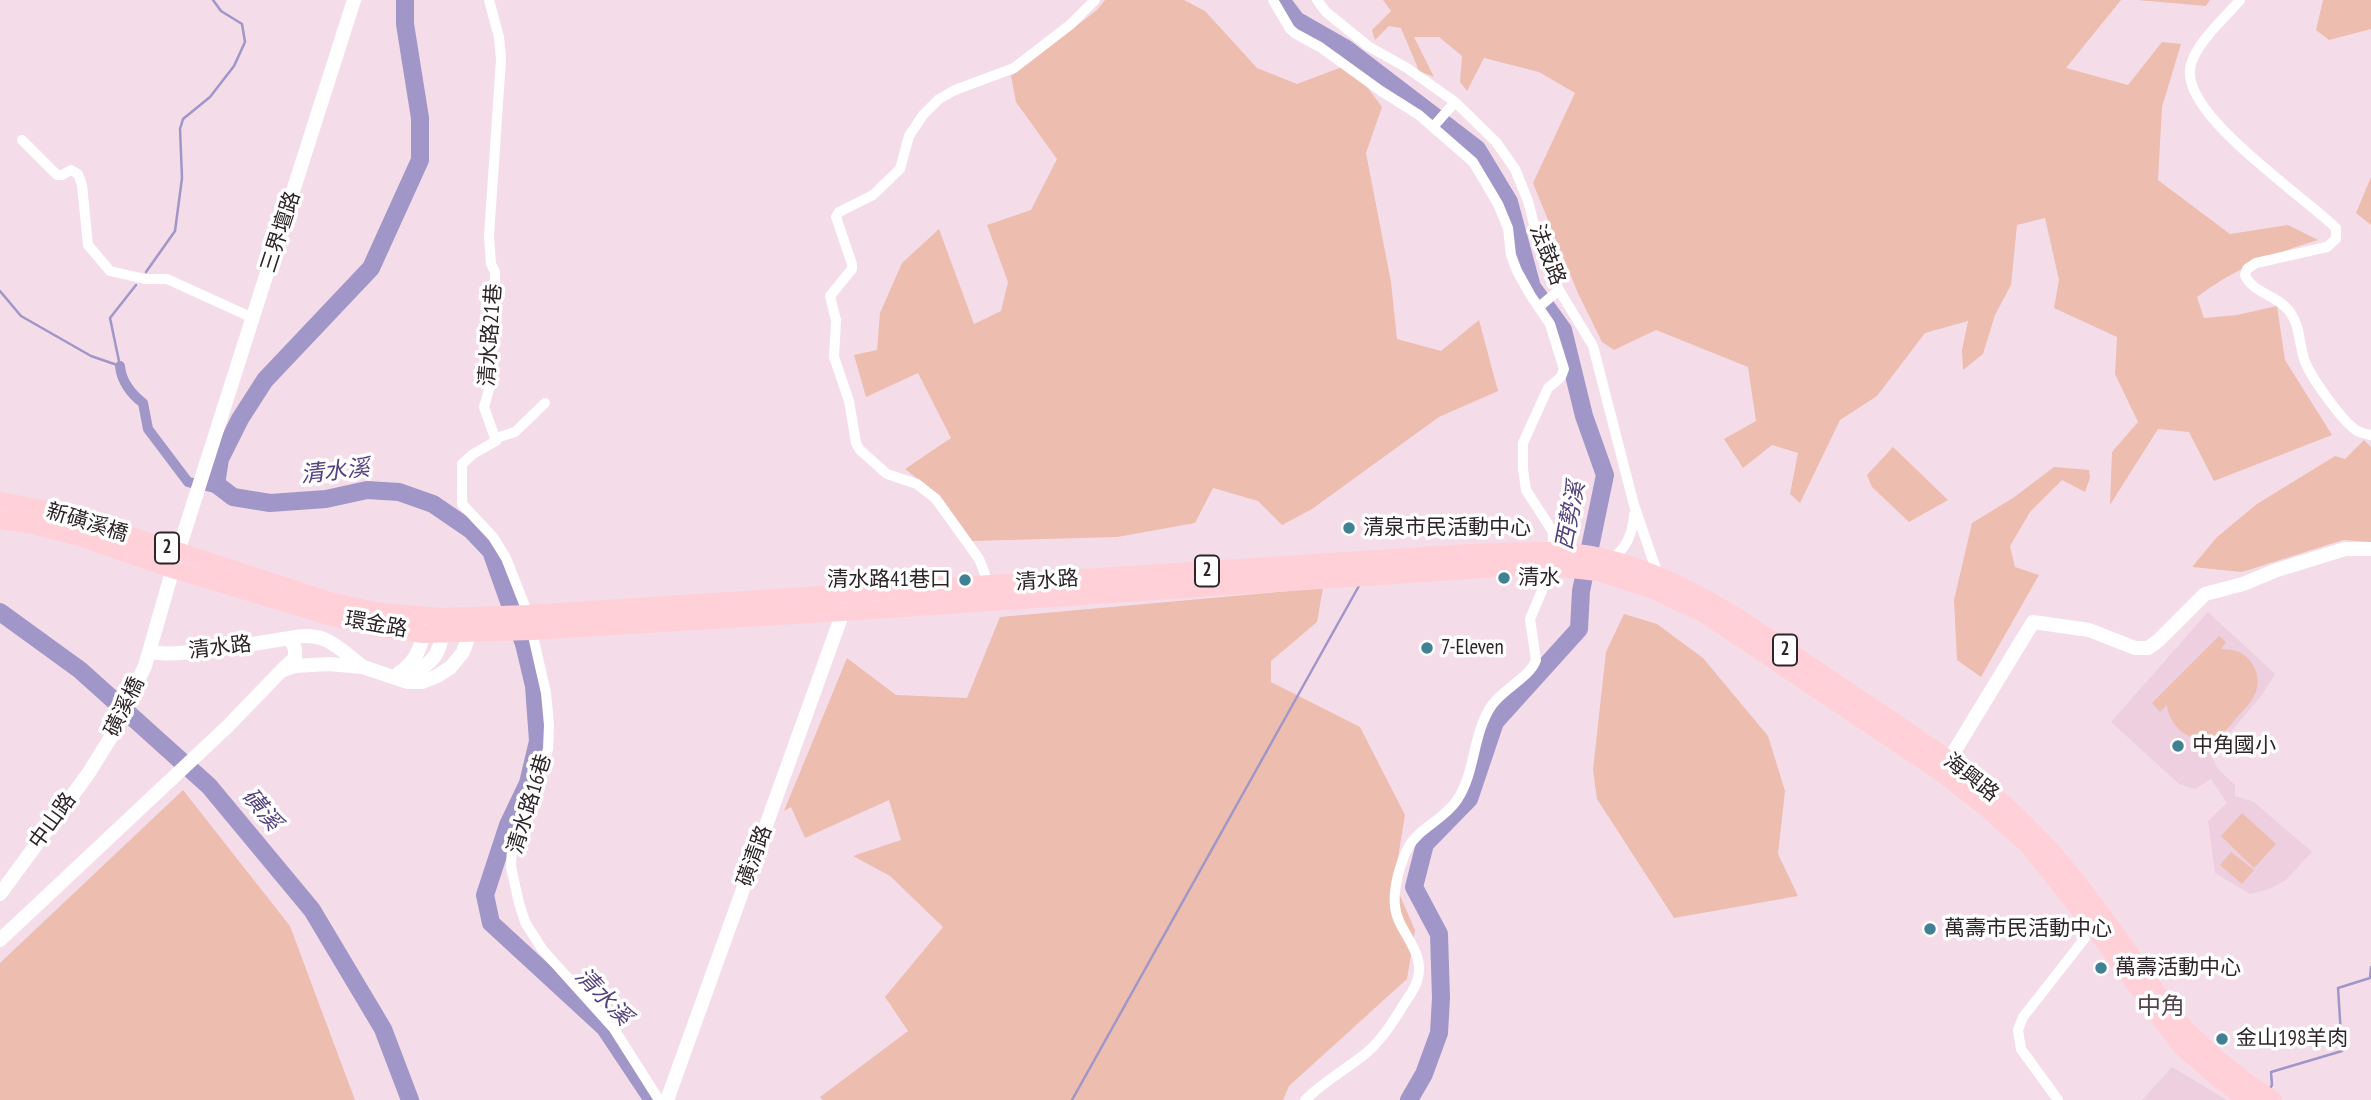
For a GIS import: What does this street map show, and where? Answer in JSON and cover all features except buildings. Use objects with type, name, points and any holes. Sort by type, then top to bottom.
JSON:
[{"type":"main road","name":"新磺溪橋","points":[[0,501],[92,523],[330,609]]},
{"type":"main road","name":"新磺溪橋","points":[[0,520],[79,537],[172,569],[330,609]]},
{"type":"main road","name":"清水路","points":[[433,625],[519,623],[843,603],[1469,553],[1561,559]]},
{"type":"main road","name":"2","points":[[1561,559],[1603,563]]},
{"type":"main road","name":"海興路","points":[[1603,563],[1653,582],[1944,765],[1986,808],[2027,844],[2098,922],[2180,1045],[2221,1081],[2263,1098]]},
{"type":"main road","name":"環金路","points":[[330,609],[378,628],[433,625]]},
{"type":"main road","name":"清水路","points":[[433,625],[470,633],[519,623]]},
{"type":"street","name":"三界壇路","points":[[150,652],[193,505],[354,0]]},
{"type":"street","name":"清水路21巷","points":[[489,0],[499,37],[501,59],[489,236],[491,264],[495,272],[490,386],[484,407],[496,438]]},
{"type":"street","points":[[986,593],[979,559],[936,499],[918,484],[887,474],[860,450],[856,443],[849,401],[834,357],[836,320],[830,296],[852,268],[836,217],[839,212],[873,195],[900,169],[909,136],[923,115],[939,99],[955,90],[1014,68],[1071,24],[1096,0]]},
{"type":"street","points":[[1273,0],[1290,29],[1296,34],[1320,47],[1419,115],[1473,162],[1508,228],[1511,255],[1517,271],[1550,324],[1564,369],[1561,377],[1548,388],[1523,443],[1522,469],[1526,490],[1553,532],[1561,559],[1530,619],[1536,654],[1534,667],[1506,689],[1491,706],[1477,736],[1466,782],[1457,801],[1439,820],[1420,833],[1408,848],[1398,882],[1395,906],[1418,959],[1417,983],[1391,1024],[1366,1053],[1306,1100]]},
{"type":"street","name":"法鼓路","points":[[1317,0],[1325,12],[1368,46],[1407,68],[1455,102],[1496,142],[1515,169],[1528,201],[1541,252],[1559,290],[1593,345],[1634,505],[1656,569],[1653,582]]},
{"type":"street","points":[[2240,0],[2197,49],[2190,68],[2190,83],[2198,98],[2230,138],[2252,160],[2316,208],[2336,228],[2336,239],[2328,247],[2256,263],[2247,269],[2245,275],[2249,285],[2281,301],[2297,326],[2309,371],[2347,422],[2358,432],[2371,435]]},
{"type":"street","points":[[1433,127],[1455,102]]},
{"type":"street","points":[[22,140],[57,175],[71,170],[78,174],[82,185],[88,245],[110,271],[145,279],[167,279],[253,318]]},
{"type":"street","points":[[1539,307],[1559,290]]},
{"type":"street","points":[[519,623],[506,558],[493,537],[462,504],[462,464],[472,454],[494,444],[496,438],[515,432],[545,403]]},
{"type":"street","points":[[1603,563],[1626,545],[1633,526],[1634,505]]},
{"type":"street","points":[[1944,765],[2033,622],[2089,630],[2135,648],[2148,648],[2205,594],[2345,550],[2371,549]]},
{"type":"street","name":"磺清路","points":[[667,1100],[843,603]]},
{"type":"street","name":"清水路16巷","points":[[519,623],[546,693],[549,724],[548,748],[540,776],[512,847],[511,867],[519,903],[525,922],[542,949],[614,1029],[659,1100]]},
{"type":"street","points":[[395,676],[407,668],[417,656],[433,625]]},
{"type":"street","name":"清水路","points":[[281,671],[295,666],[329,663],[363,667],[408,682],[422,682],[452,667],[470,633]]},
{"type":"street","name":"清水路","points":[[150,652],[191,653],[316,635],[363,667]]},
{"type":"street","name":"清水路","points":[[0,940],[228,726],[295,658],[295,649],[290,638]]},
{"type":"street","name":"磺溪橋","points":[[104,748],[150,652]]},
{"type":"street","name":"中山路","points":[[0,894],[104,748]]},
{"type":"street","points":[[2059,1100],[2021,1049],[2018,1030],[2023,1017],[2098,922]]},
{"type":"shaded area","points":[[1105,0],[1184,0],[1205,11],[1257,68],[1297,84],[1350,64],[1382,107],[1366,153],[1391,282],[1397,339],[1441,351],[1479,320],[1498,391],[1439,417],[1312,509],[1282,525],[1258,501],[1213,488],[1195,523],[1117,537],[972,541],[940,496],[905,469],[951,438],[918,373],[866,397],[854,355],[877,350],[880,313],[902,263],[939,229],[974,324],[1001,311],[1008,282],[987,225],[1031,210],[1057,159],[1016,102],[1011,76],[1097,10]]},
{"type":"shaded area","points":[[1383,0],[2121,0],[2066,68],[2128,85],[2162,42],[2181,44],[2162,107],[2158,180],[2230,234],[2288,225],[2318,240],[2255,263],[2211,287],[2197,297],[2204,318],[2237,315],[2277,306],[2285,360],[2332,435],[2214,481],[2189,432],[2158,429],[2110,505],[2112,452],[2138,422],[2115,374],[2117,337],[2054,308],[2059,280],[2045,218],[2017,225],[2011,285],[1995,315],[1983,354],[1963,370],[1962,350],[1968,321],[1925,333],[1877,396],[1840,420],[1800,503],[1790,494],[1798,453],[1772,445],[1743,468],[1724,439],[1756,421],[1748,367],[1656,330],[1614,350],[1602,342],[1577,291],[1533,183],[1575,93],[1539,72],[1484,58],[1467,91],[1460,82],[1462,56],[1439,37],[1414,37],[1434,77],[1419,71],[1401,28],[1389,26],[1375,40],[1372,30],[1391,11]]},
{"type":"shaded area","points":[[2137,0],[2210,0],[2206,6]]},
{"type":"shaded area","points":[[2323,0],[2371,0],[2371,29],[2329,40],[2316,30]]},
{"type":"shaded area","points":[[2371,177],[2371,225],[2356,213]]},
{"type":"shaded area","points":[[2364,440],[2371,447],[2371,542],[2343,540],[2242,572],[2192,567],[2217,537],[2257,504],[2335,456],[2345,459]]},
{"type":"shaded area","points":[[1893,447],[1948,500],[1909,522],[1872,487],[1867,475]]},
{"type":"shaded area","points":[[2054,467],[2089,470],[2090,478],[2085,492],[2062,480],[2030,512],[2010,546],[2015,567],[2039,575],[1981,677],[1957,660],[1954,600],[1972,523],[2013,498]]},
{"type":"shaded area","points":[[1323,588],[1317,622],[1271,661],[1271,682],[1360,727],[1405,815],[1394,882],[1415,930],[1407,979],[1289,1086],[1283,1100],[823,1100],[820,1097],[908,1031],[885,997],[943,927],[890,876],[853,856],[901,840],[889,800],[805,838],[791,807],[784,811],[847,658],[896,695],[967,698],[1000,617]]},
{"type":"shaded area","name":"中角國小","points":[[2208,612],[2275,674],[2262,695],[2211,755],[2218,769],[2235,785],[2235,796],[2254,802],[2312,852],[2286,880],[2269,889],[2250,894],[2215,873],[2208,821],[2227,803],[2211,779],[2195,789],[2179,784],[2111,722]]},
{"type":"shaded area","points":[[1624,614],[1657,624],[1703,658],[1768,736],[1785,791],[1778,854],[1798,896],[1674,918],[1597,799],[1593,770],[1606,652]]},
{"type":"shaded area","points":[[2219,636],[2226,642],[2221,649],[2239,652],[2253,665],[2258,680],[2257,687],[2248,706],[2224,731],[2213,738],[2195,738],[2180,730],[2174,723],[2167,705],[2160,712],[2152,703]]},
{"type":"shaded area","points":[[183,790],[290,926],[355,1100],[0,1100],[0,963]]},
{"type":"shaded area","points":[[2242,813],[2276,844],[2254,868],[2221,836]]},
{"type":"shaded area","points":[[2231,852],[2254,870],[2242,884],[2220,865]]},
{"type":"shaded area","points":[[2172,1067],[2227,1100],[2142,1100]]},
{"type":"waterway","points":[[146,272],[175,231],[182,178],[180,129],[183,119],[210,97],[234,66],[245,42],[242,24],[221,11],[213,0]]},
{"type":"waterway","name":"清水溪","points":[[405,0],[405,24],[420,118],[420,160],[371,268],[265,380],[240,419],[220,459],[216,484],[233,497],[270,503],[326,499],[367,490],[399,492],[433,504],[471,530],[491,551],[524,644],[534,686],[538,741],[528,783],[508,825],[485,895],[491,923],[605,1028],[653,1100]]},
{"type":"waterway","name":"西勢溪","points":[[1281,0],[1296,20],[1345,48],[1477,149],[1509,202],[1532,287],[1563,330],[1584,416],[1605,475],[1581,591],[1579,629],[1495,722],[1469,799],[1425,844],[1414,887],[1439,934],[1439,1033],[1424,1074],[1409,1100]]},
{"type":"waterway","points":[[120,366],[110,318],[136,285]]},
{"type":"waterway","points":[[0,291],[21,316],[91,356],[120,366]]},
{"type":"waterway","points":[[120,366],[128,387],[143,403],[148,429],[188,482],[221,489]]},
{"type":"waterway","points":[[1072,1100],[1360,584]]},
{"type":"waterway","name":"磺溪","points":[[0,612],[80,670],[209,786],[312,910],[383,1029],[410,1100]]},
{"type":"waterway","points":[[2269,1090],[2272,1085],[2271,1072],[2342,1051],[2338,988],[2370,978],[2371,967]]},
{"type":"place","name":"清泉市民活動中心","points":[[1349,528]]},
{"type":"place","name":"清水","points":[[1504,578]]},
{"type":"place","name":"清水路41巷口","points":[[965,580]]},
{"type":"place","name":"7-Eleven","points":[[1427,648]]},
{"type":"place","name":"中角國小","points":[[2178,746]]},
{"type":"place","name":"萬壽市民活動中心","points":[[1930,929]]},
{"type":"place","name":"萬壽活動中心","points":[[2101,968]]},
{"type":"place","name":"金山198羊肉","points":[[2222,1039]]},
{"type":"district","name":"中角","points":[[2161,1007]]}]
